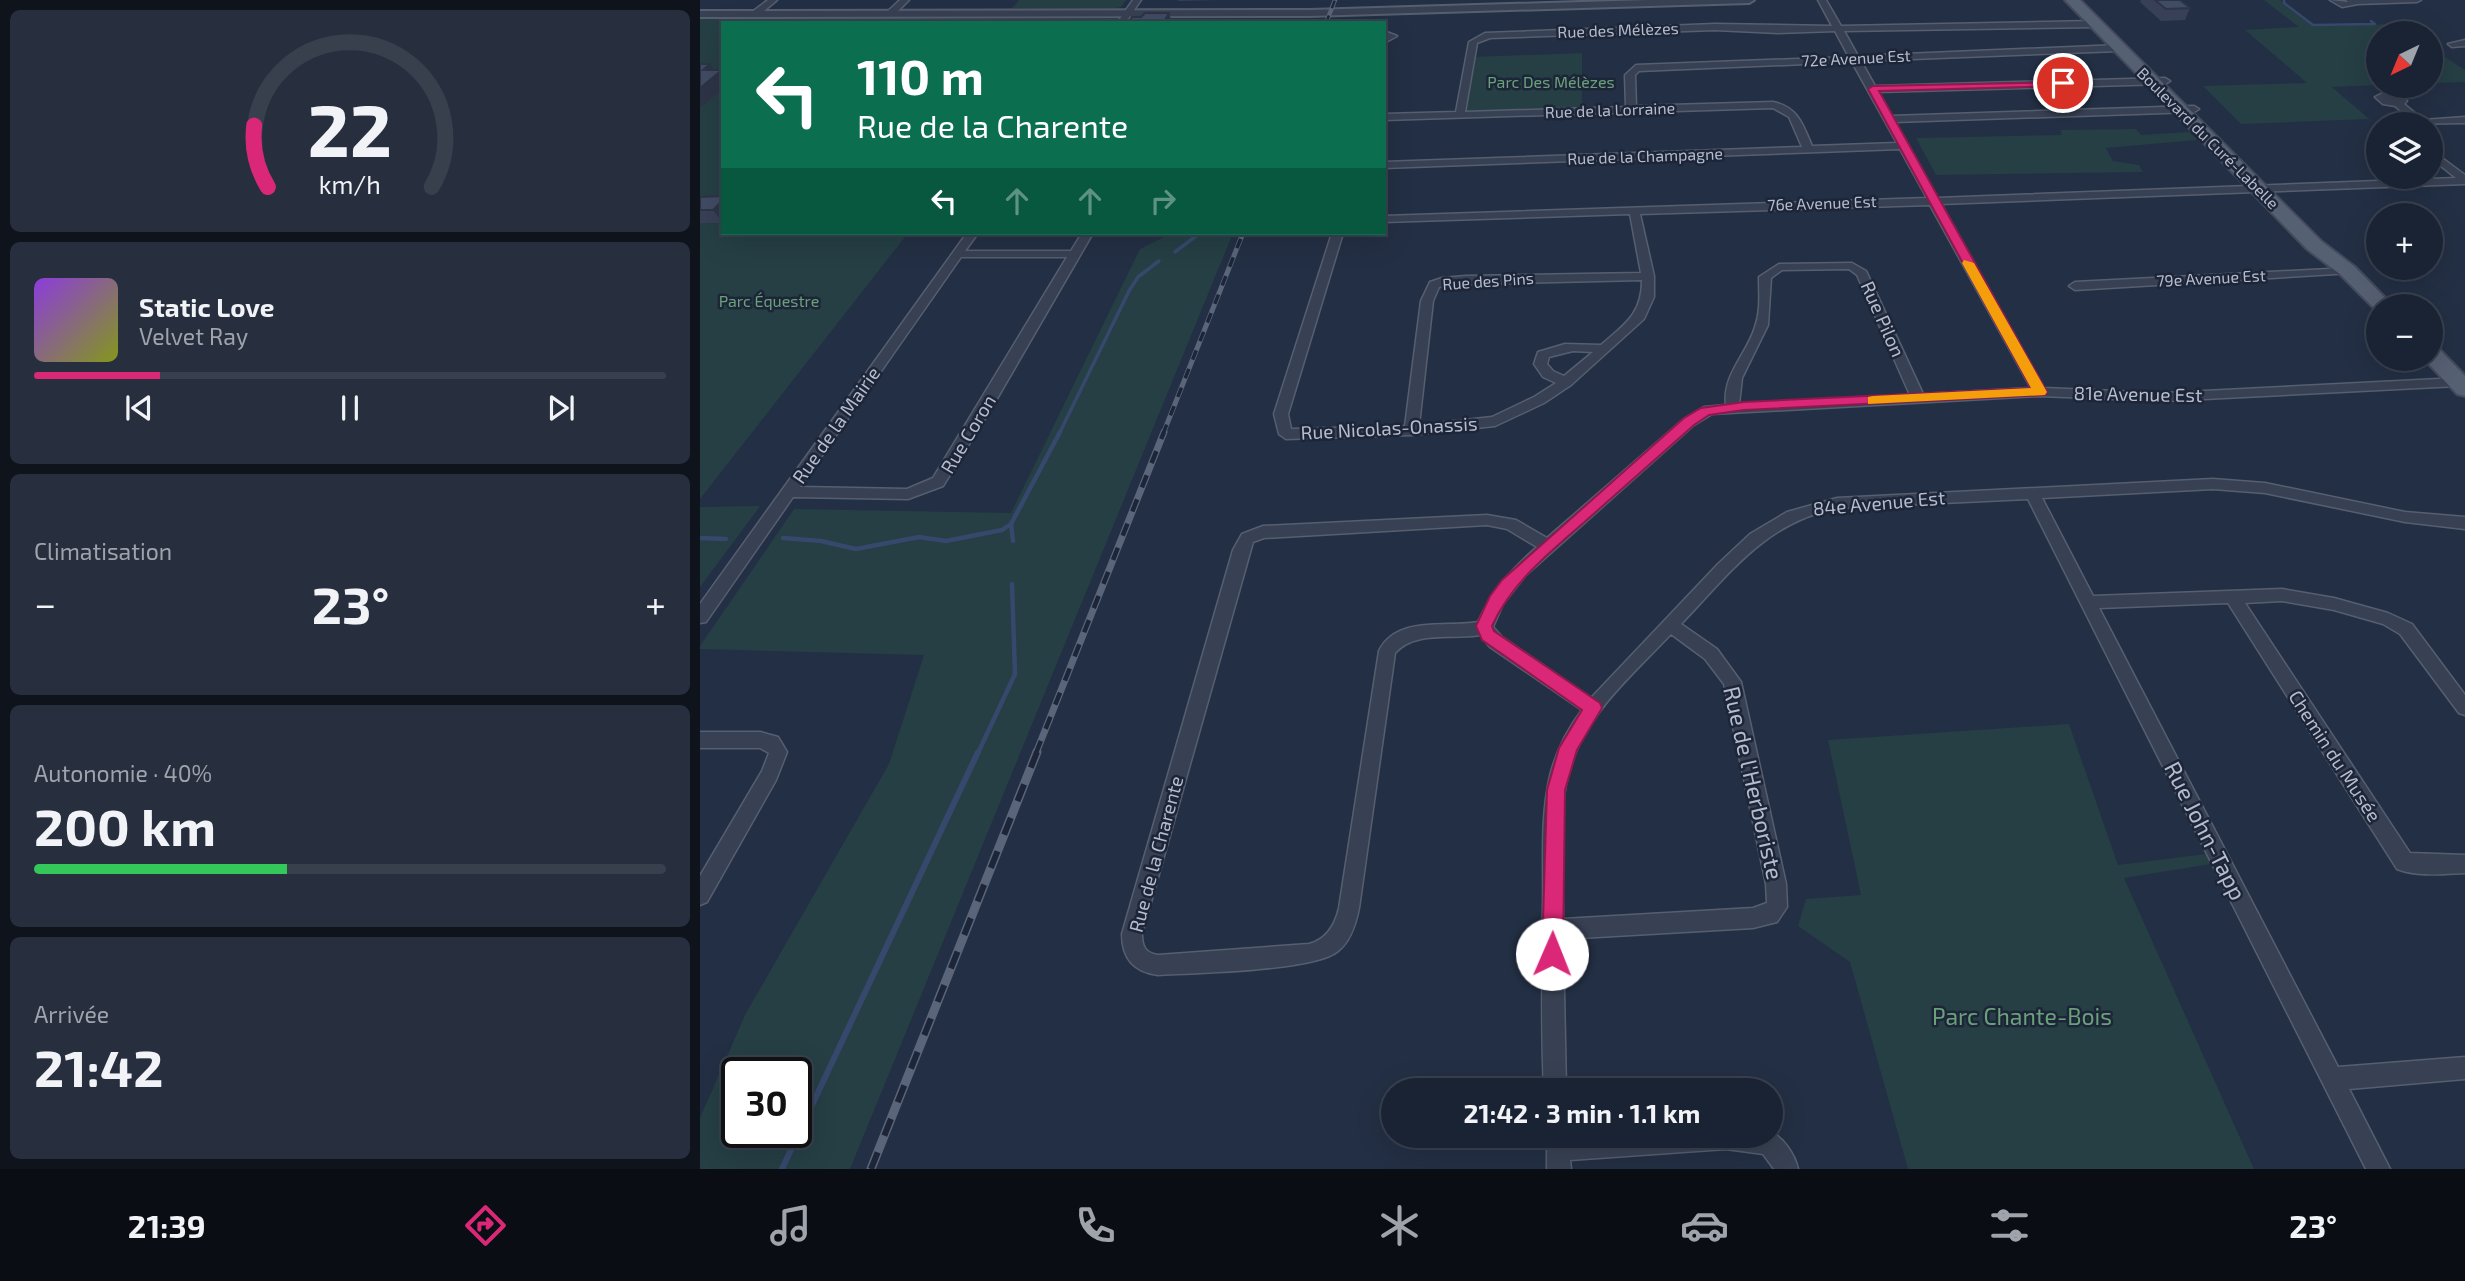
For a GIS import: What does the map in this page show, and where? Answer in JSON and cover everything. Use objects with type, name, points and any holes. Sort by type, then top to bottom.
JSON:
[{"type":"main road","name":"Boulevard du Curé-Labelle","points":[[2072,0],[2119,48],[2158,81]]},
{"type":"main road","name":"Boulevard du Curé-Labelle","points":[[2084,0],[2158,81],[2267,190],[2314,245],[2348,271],[2371,294]]},
{"type":"main road","points":[[2443,366],[2462,385]]},
{"type":"street","points":[[755,14],[774,0]]},
{"type":"street","points":[[890,14],[905,0]]},
{"type":"street","points":[[1124,18],[1137,0]]},
{"type":"street","points":[[700,14],[1124,18],[1310,13],[1478,4],[1749,0]]},
{"type":"street","points":[[1822,0],[2040,392]]},
{"type":"street","points":[[2334,0],[2345,5],[2353,5],[2352,1],[2417,0]]},
{"type":"street","points":[[1839,29],[2095,24]]},
{"type":"street","name":"Rue des Mélèzes","points":[[1460,114],[1473,42],[1479,37],[1715,27],[1839,29]]},
{"type":"street","points":[[2452,44],[2465,43]]},
{"type":"street","name":"72e Avenue Est","points":[[1631,108],[1630,75],[1636,68],[2119,48]]},
{"type":"street","points":[[1873,89],[2158,81]]},
{"type":"street","points":[[2398,104],[2408,112]]},
{"type":"street","name":"Rue de la Lorraine","points":[[1386,117],[1631,108],[1784,106],[1793,113],[1808,150]]},
{"type":"street","points":[[1890,119],[2187,109]]},
{"type":"street","points":[[2443,121],[2465,120]]},
{"type":"street","name":"Rue de la Champagne","points":[[1386,166],[1905,146]]},
{"type":"street","points":[[2443,163],[2465,181]]},
{"type":"street","name":"76e Avenue Est","points":[[1386,219],[2465,181]]},
{"type":"street","name":"Rue Nicolas-Onassis","points":[[1336,235],[1281,414],[1286,434],[1411,430],[1495,421],[1539,400],[1566,382],[1639,319],[1648,297],[1648,276],[1634,209]]},
{"type":"street","name":"Rue de la Mairie","points":[[700,617],[971,235]]},
{"type":"street","name":"Rue Coron","points":[[789,492],[908,494],[938,482],[1086,235]]},
{"type":"street","points":[[957,254],[1074,254]]},
{"type":"street","name":"Rue Pilon","points":[[1733,407],[1731,390],[1761,330],[1765,305],[1765,277],[1779,267],[1852,266],[1862,273],[1918,398]]},
{"type":"street","name":"79e Avenue Est","points":[[2075,286],[2348,271]]},
{"type":"street","name":"Rue des Pins","points":[[1411,430],[1427,301],[1434,285],[1466,280],[1648,276]]},
{"type":"street","points":[[1566,382],[1548,374],[1540,364],[1543,355],[1557,349],[1573,347],[1604,349]]},
{"type":"street","name":"81e Avenue Est","points":[[1733,407],[2040,392],[2165,397],[2462,385]]},
{"type":"street","points":[[1593,708],[1496,642],[1484,628],[1491,610],[1503,589],[1548,546],[1689,422],[1705,411],[1733,407]]},
{"type":"street","name":"84e Avenue Est","points":[[1555,1078],[1553,929],[1556,790],[1568,748],[1593,708],[1755,538],[1795,513],[1837,503],[2174,484],[2231,485],[2292,493],[2414,519],[2465,523]]},
{"type":"street","name":"Rue John-Tapp","points":[[2032,492],[2378,1169]]},
{"type":"street","name":"Rue de la Charente","points":[[1484,628],[1462,632],[1408,634],[1393,643],[1387,651],[1349,908],[1343,930],[1335,941],[1325,950],[1309,954],[1158,965],[1146,963],[1137,957],[1132,934],[1237,563],[1247,538],[1270,531],[1487,520],[1511,524],[1548,546]]},
{"type":"street","points":[[2089,602],[2282,595],[2334,604],[2388,619],[2406,629],[2465,708]]},
{"type":"street","name":"Chemin du Musée","points":[[2233,597],[2404,862],[2426,865],[2465,864]]},
{"type":"street","name":"Rue de l'Herboriste","points":[[1553,929],[1753,918],[1770,915],[1777,907],[1776,884],[1732,682],[1711,654],[1671,625]]},
{"type":"street","points":[[700,740],[760,740],[772,743],[778,752],[770,774],[700,895]]},
{"type":"street","points":[[2332,1079],[2465,1068]]},
{"type":"street","points":[[1558,1151],[1726,1138],[1769,1143],[1786,1169]]},
{"type":"green space","points":[[1019,0],[1126,0],[1121,7],[1116,8],[1012,8]]},
{"type":"green space","points":[[2264,0],[2280,0],[2314,26],[2366,25],[2366,86],[2332,87],[2366,119],[2241,124],[2203,86],[2307,83],[2245,30],[2299,27]]},
{"type":"green space","name":"Parc Équestre","points":[[927,17],[923,21],[721,21],[721,235],[906,235],[700,499],[700,18]]},
{"type":"green space","points":[[1182,19],[1317,20],[1317,21],[1181,21]]},
{"type":"green space","name":"Parc Des Mélèzes","points":[[1582,53],[1582,109],[1463,113],[1473,57]]},
{"type":"green space","points":[[2443,56],[2465,70],[2465,82],[2443,83]]},
{"type":"green space","points":[[2136,129],[2141,135],[2190,132],[2197,140],[2106,148],[2113,161],[2139,165],[2143,172],[1936,175],[1916,138],[2062,135],[2060,130]]},
{"type":"green space","points":[[1168,235],[1232,235],[850,1169],[700,1169],[700,1118],[721,1070],[721,1148],[812,1148],[812,1057],[727,1057],[746,1013],[889,764],[924,655],[700,649],[794,509],[1011,513],[1140,249]]},
{"type":"green space","points":[[760,506],[758,509],[700,587],[700,507]]},
{"type":"green space","name":"Parc Chante-Bois","points":[[2069,724],[2118,865],[2214,853],[2217,863],[2124,878],[2254,1169],[1908,1169],[1850,962],[1798,926],[1806,899],[1861,895],[1828,740]]},
{"type":"building","points":[[2155,0],[2180,0],[2190,8],[2166,9]]},
{"type":"building","points":[[1145,13],[1169,13],[1164,21],[1130,21],[1132,17],[1141,17]]},
{"type":"building","points":[[700,64],[710,64],[703,70],[721,70],[721,71],[700,88]]},
{"type":"building","points":[[721,196],[721,202],[713,210],[700,210],[700,197]]},
{"type":"waterway","points":[[2284,0],[2284,3],[2313,25],[2366,24]]},
{"type":"waterway","points":[[1175,252],[1197,235]]},
{"type":"waterway","points":[[1060,432],[1129,291],[1138,277],[1159,261]]},
{"type":"waterway","points":[[1011,524],[1060,432]]},
{"type":"waterway","points":[[783,538],[821,541],[856,549],[919,537],[946,541],[1002,530],[1011,524]]},
{"type":"waterway","points":[[1011,524],[1013,541]]},
{"type":"waterway","points":[[700,538],[726,539]]},
{"type":"waterway","points":[[978,753],[1015,674],[1012,584]]},
{"type":"waterway","points":[[782,1169],[978,752]]},
{"type":"railway","points":[[1327,21],[1335,0]]},
{"type":"railway","points":[[1163,434],[1242,235]]},
{"type":"railway","points":[[1036,753],[1164,432]]},
{"type":"railway","points":[[871,1169],[1037,752]]},
{"type":"slow traffic","points":[[1873,400],[2040,392],[1968,263]]},
{"type":"route","points":[[1552,954],[1556,790],[1568,748],[1593,708],[1485,632],[1484,626],[1496,601],[1508,584],[1533,559],[1705,411],[1744,406],[2040,392],[1873,89],[2063,83]]}]
